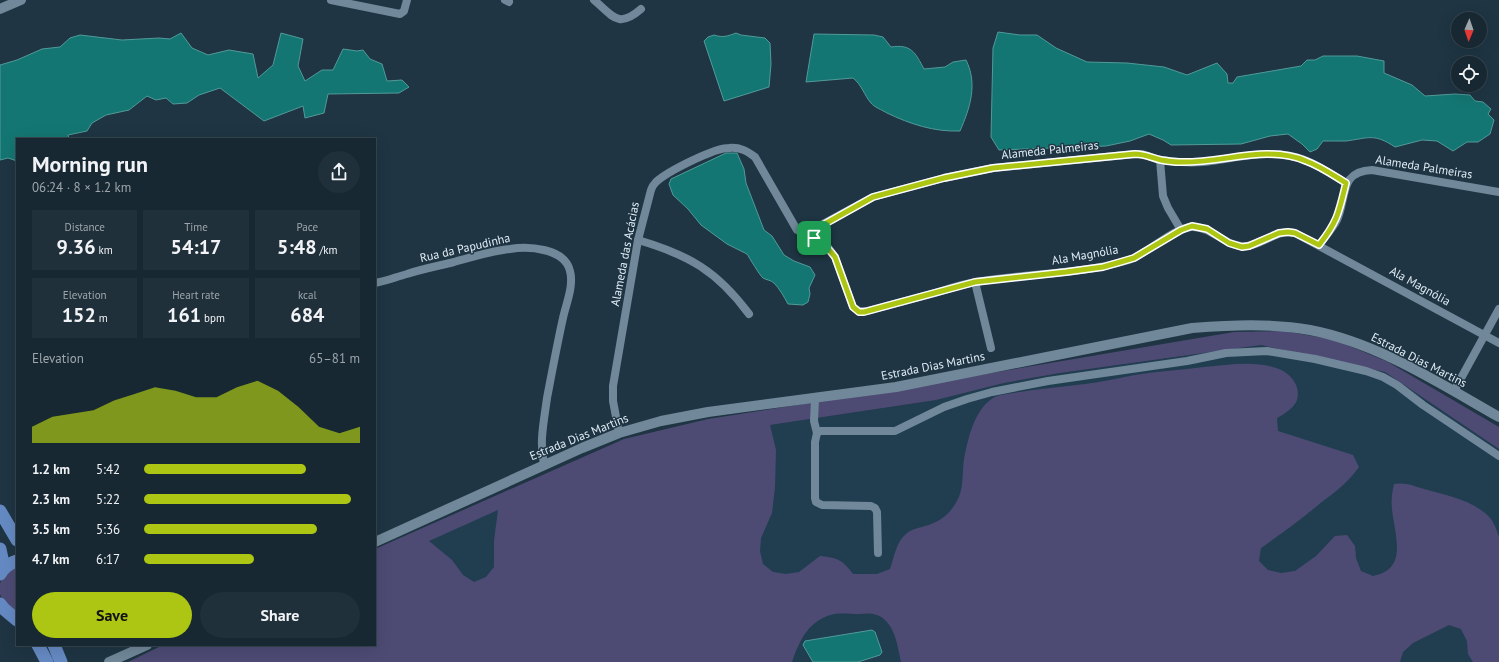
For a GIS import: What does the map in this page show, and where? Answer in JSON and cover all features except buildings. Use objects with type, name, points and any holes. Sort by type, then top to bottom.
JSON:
[{"type":"main road","points":[[8,520],[16,538]]},
{"type":"main road","points":[[0,549],[2,570]]},
{"type":"main road","points":[[2,570],[16,561]]},
{"type":"main road","points":[[0,604],[15,617]]},
{"type":"main road","points":[[39,646],[47,662]]},
{"type":"main road","points":[[54,646],[61,662]]},
{"type":"street","points":[[0,9],[21,0]]},
{"type":"street","points":[[331,0],[400,14],[404,11],[407,0]]},
{"type":"street","points":[[594,0],[619,19],[628,19],[641,10]]},
{"type":"street","name":"Alameda das Acácias","points":[[618,433],[613,401],[613,386],[638,240],[650,190],[655,183],[680,167],[721,149],[739,148],[755,157],[797,230],[814,238],[826,246],[835,257],[853,307],[859,312],[875,309]]},
{"type":"street","name":"Alameda Palmeiras","points":[[814,238],[817,229],[821,226],[867,199],[944,178],[993,168],[1135,154],[1142,154],[1160,160],[1179,162],[1202,162],[1278,154],[1306,160],[1346,183],[1357,172],[1372,170],[1499,192]]},
{"type":"street","points":[[1160,160],[1163,196],[1181,230]]},
{"type":"street","points":[[1319,245],[1336,220],[1341,208],[1346,183]]},
{"type":"street","name":"Ala Magnólia","points":[[875,309],[975,282],[1103,267],[1134,258],[1181,230],[1192,226],[1207,229],[1229,243],[1242,247],[1249,246],[1279,233],[1295,233],[1499,343]]},
{"type":"street","points":[[638,240],[663,247],[696,262],[726,286],[735,295],[749,314]]},
{"type":"street","name":"Rua da Papudinha","points":[[376,283],[509,249],[540,249],[552,252],[561,257],[567,263],[570,270],[571,279],[551,377],[542,432],[541,446],[544,464]]},
{"type":"street","points":[[975,282],[991,348]]},
{"type":"street","points":[[1454,391],[1499,308]]},
{"type":"street","name":"Estrada Dias Martins","points":[[376,542],[544,464],[618,433],[661,421],[693,415],[896,387],[1192,328],[1235,325],[1264,326],[1310,330],[1348,340],[1399,362],[1499,417]]},
{"type":"street","points":[[817,433],[822,431],[895,431],[944,407],[992,392],[1048,381],[1187,361],[1226,353],[1267,351],[1366,371],[1383,377],[1397,385],[1423,405],[1499,456]]},
{"type":"street","points":[[815,399],[814,421],[817,433],[815,450],[816,502],[822,505],[871,506],[875,508],[877,512],[878,553]]},
{"type":"street","points":[[109,662],[145,646]]},
{"type":"shaded area","points":[[998,32],[1020,35],[1037,35],[1056,48],[1087,62],[1127,63],[1164,67],[1187,75],[1217,63],[1227,74],[1228,83],[1233,83],[1237,77],[1301,66],[1307,60],[1315,60],[1323,56],[1357,56],[1384,61],[1384,73],[1412,85],[1425,96],[1455,94],[1470,95],[1475,101],[1483,102],[1491,109],[1488,114],[1494,120],[1490,134],[1478,142],[1467,142],[1453,151],[1437,141],[1422,140],[1395,147],[1376,138],[1366,138],[1346,141],[1323,141],[1317,149],[1310,152],[1288,134],[1270,136],[1241,144],[1171,145],[1149,134],[1130,141],[1106,146],[999,150],[991,137],[993,48]]},
{"type":"shaded area","points":[[181,33],[192,48],[208,55],[229,50],[253,54],[258,78],[273,65],[281,33],[303,39],[298,66],[305,81],[322,70],[333,70],[343,49],[357,51],[363,50],[370,59],[382,64],[387,81],[402,80],[409,87],[399,93],[328,94],[324,113],[305,118],[303,106],[264,121],[220,88],[199,95],[187,103],[173,104],[166,98],[156,100],[147,96],[129,110],[106,115],[92,123],[87,131],[68,135],[69,138],[16,138],[16,161],[8,158],[0,160],[0,65],[17,60],[42,49],[60,47],[70,38],[80,35],[122,40],[159,38],[170,39]]},
{"type":"shaded area","points":[[736,33],[765,38],[770,43],[771,64],[769,87],[724,101],[704,41],[708,37],[714,35],[725,36]]},
{"type":"shaded area","points":[[814,34],[874,35],[883,37],[891,47],[898,46],[912,50],[924,69],[945,67],[953,62],[966,60],[972,78],[972,87],[967,114],[960,131],[932,129],[904,121],[887,113],[872,104],[859,84],[853,78],[806,82]]},
{"type":"shaded area","points":[[726,153],[737,153],[744,169],[746,183],[764,230],[772,236],[784,255],[794,261],[810,267],[815,275],[809,288],[810,294],[808,302],[803,305],[788,304],[774,283],[762,277],[747,254],[727,244],[701,225],[688,209],[673,195],[669,184],[671,179]]},
{"type":"shaded area","points":[[1284,331],[1335,340],[1388,362],[1499,427],[1499,449],[1385,372],[1261,345],[1060,373],[1004,383],[936,400],[770,425],[776,450],[775,487],[772,513],[761,538],[760,551],[763,564],[773,572],[786,574],[799,572],[820,556],[839,560],[846,565],[853,574],[877,574],[890,569],[900,541],[908,532],[940,520],[948,514],[954,506],[961,491],[964,459],[973,426],[986,403],[995,397],[1091,383],[1152,372],[1232,364],[1270,366],[1283,371],[1291,377],[1298,390],[1297,400],[1294,406],[1277,418],[1278,431],[1353,455],[1359,467],[1338,490],[1261,548],[1259,561],[1268,570],[1281,573],[1295,571],[1316,556],[1335,536],[1347,535],[1355,546],[1356,558],[1361,571],[1373,576],[1387,571],[1396,558],[1397,545],[1392,506],[1394,484],[1409,485],[1464,501],[1488,515],[1494,524],[1499,537],[1499,662],[1473,662],[1468,654],[1467,641],[1461,629],[1449,625],[1413,643],[1403,652],[1400,662],[901,662],[895,636],[890,626],[884,619],[878,615],[871,614],[834,614],[825,617],[812,626],[802,638],[792,662],[128,662],[161,646],[376,646],[376,549],[624,439],[708,419],[1234,332]],"holes":[[[498,510],[494,541],[494,567],[486,577],[474,582],[463,575],[452,560],[429,541]]]},
{"type":"shaded area","points":[[1261,345],[1385,372],[1499,449],[1499,662],[160,662],[376,646],[376,564],[556,484],[770,425],[936,400],[1004,383],[1060,373]]},
{"type":"shaded area","points":[[16,566],[16,612],[3,602],[0,594],[2,577]]},
{"type":"shaded area","points":[[872,630],[875,632],[882,652],[880,655],[858,662],[813,662],[803,645],[805,641]]},
{"type":"route","points":[[1135,154],[1142,154],[1160,160],[1202,162],[1278,154],[1306,160],[1346,183],[1341,208],[1336,220],[1319,245],[1295,233],[1288,232],[1279,233],[1249,246],[1242,247],[1229,243],[1207,229],[1192,226],[1181,230],[1134,258],[1103,267],[975,282],[864,312],[859,312],[853,307],[835,257],[826,246],[814,238],[817,229],[821,226],[867,199],[944,178],[993,168],[1135,154]]}]
